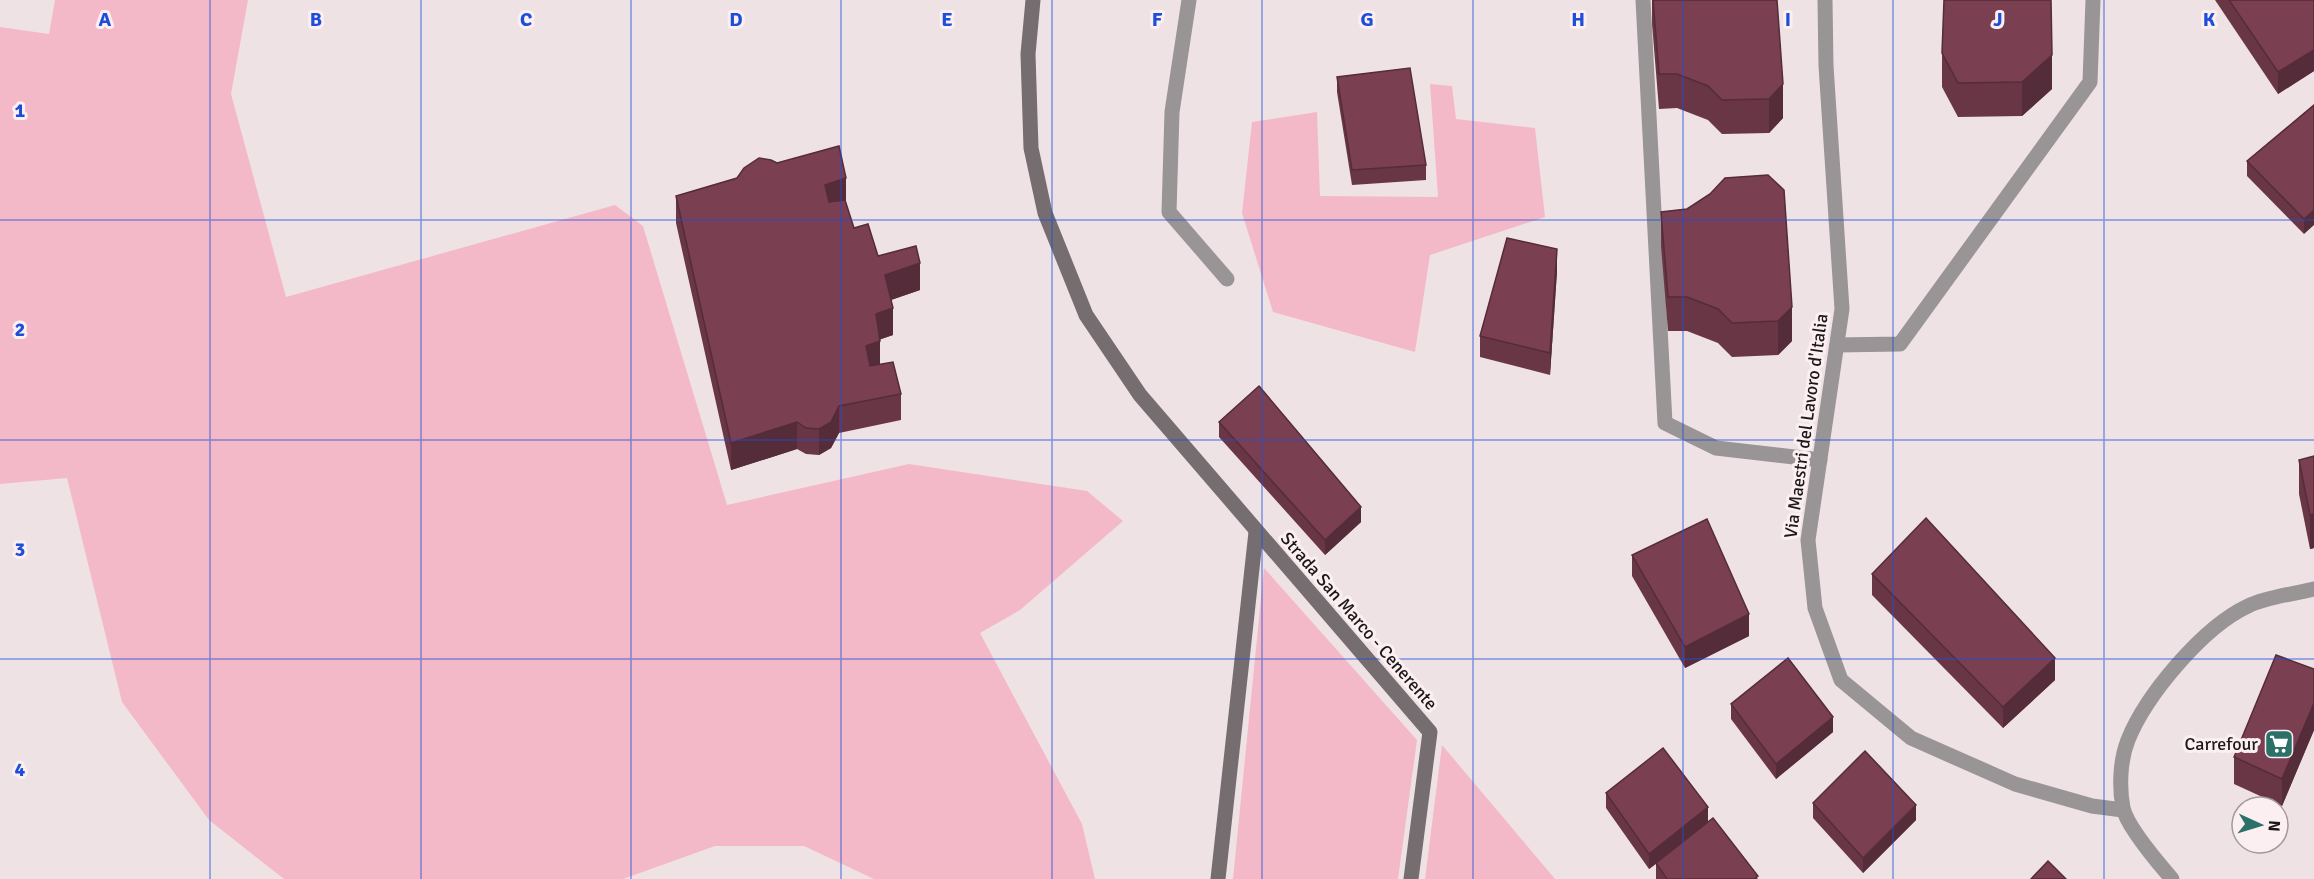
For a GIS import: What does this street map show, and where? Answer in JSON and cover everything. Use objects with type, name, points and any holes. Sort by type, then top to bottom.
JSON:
[{"type":"main road","name":"Strada San Marco - Cenerente","points":[[1033,0],[1028,54],[1031,148],[1045,213],[1086,315],[1140,395],[1430,732],[1411,879]]},
{"type":"main road","name":"Strada San Marco - Cenerente","points":[[1218,879],[1256,532]]},
{"type":"street","points":[[1189,0],[1172,112],[1169,212],[1227,279]]},
{"type":"street","points":[[1643,0],[1665,423],[1716,448],[1820,460]]},
{"type":"street","name":"Via Maestri del Lavoro d'Italia","points":[[1825,0],[1826,66],[1842,309],[1808,540],[1815,608],[1841,680],[1911,738],[2015,784],[2092,806],[2124,810]]},
{"type":"street","points":[[1837,345],[1900,344],[2090,82],[2093,0]]},
{"type":"street","points":[[2172,879],[2152,856],[2124,810],[2120,779],[2127,741],[2157,689],[2209,631],[2248,605],[2314,589]]},
{"type":"shaded area","points":[[55,0],[248,0],[231,94],[286,297],[615,205],[643,226],[727,505],[909,464],[1087,491],[1123,521],[1020,610],[980,633],[1082,824],[1095,879],[874,879],[804,846],[715,846],[623,879],[284,879],[209,820],[122,702],[67,478],[0,484],[0,27],[49,34]]},
{"type":"shaded area","points":[[1430,84],[1452,86],[1456,119],[1535,128],[1545,217],[1430,255],[1415,352],[1273,312],[1242,213],[1252,122],[1317,112],[1320,196],[1438,197]]},
{"type":"shaded area","points":[[1264,568],[1417,740],[1398,879],[1233,879]]},
{"type":"shaded area","points":[[1442,745],[1555,879],[1425,879]]},
{"type":"building","points":[[1653,0],[1777,0],[1783,84],[1769,99],[1722,100],[1708,86],[1677,74],[1659,74]]},
{"type":"building","points":[[1944,0],[2051,0],[2052,55],[2022,82],[1958,83],[1942,53]]},
{"type":"building","points":[[2229,0],[2314,0],[2314,50],[2278,72]]},
{"type":"building","points":[[1410,68],[1426,165],[1352,170],[1337,77]]},
{"type":"building","points":[[2314,105],[2314,210],[2304,219],[2247,161]]},
{"type":"building","points":[[839,146],[846,178],[825,185],[829,202],[845,200],[854,228],[868,224],[878,256],[916,246],[920,263],[885,275],[893,308],[876,314],[880,341],[866,346],[870,366],[893,362],[901,394],[839,406],[831,422],[819,429],[806,428],[797,422],[731,443],[676,196],[737,178],[744,168],[759,158],[777,163]]},
{"type":"building","points":[[1768,175],[1784,190],[1792,307],[1778,321],[1732,323],[1718,309],[1687,297],[1668,297],[1661,212],[1687,209],[1710,194],[1725,178]]},
{"type":"building","points":[[1507,238],[1557,249],[1550,353],[1480,336]]},
{"type":"building","points":[[1259,386],[1361,507],[1325,540],[1219,422]]},
{"type":"building","points":[[2314,456],[2314,514],[2310,515],[2299,460]]},
{"type":"building","points":[[1926,518],[2055,658],[2003,707],[1872,574]]},
{"type":"building","points":[[1707,519],[1749,614],[1685,647],[1632,555]]},
{"type":"building","points":[[2276,655],[2314,669],[2314,703],[2282,779],[2234,757]]},
{"type":"building","points":[[1788,658],[1833,717],[1776,764],[1731,704]]},
{"type":"building","points":[[1663,748],[1708,807],[1649,854],[1606,793]]},
{"type":"building","points":[[1865,751],[1916,805],[1863,858],[1813,803]]},
{"type":"building","points":[[1713,818],[1758,876],[1754,879],[1667,879],[1656,863]]},
{"type":"building","points":[[2048,861],[2066,879],[2031,879]]},
{"type":"place","name":"Carrefour","points":[[2279,744]]}]
